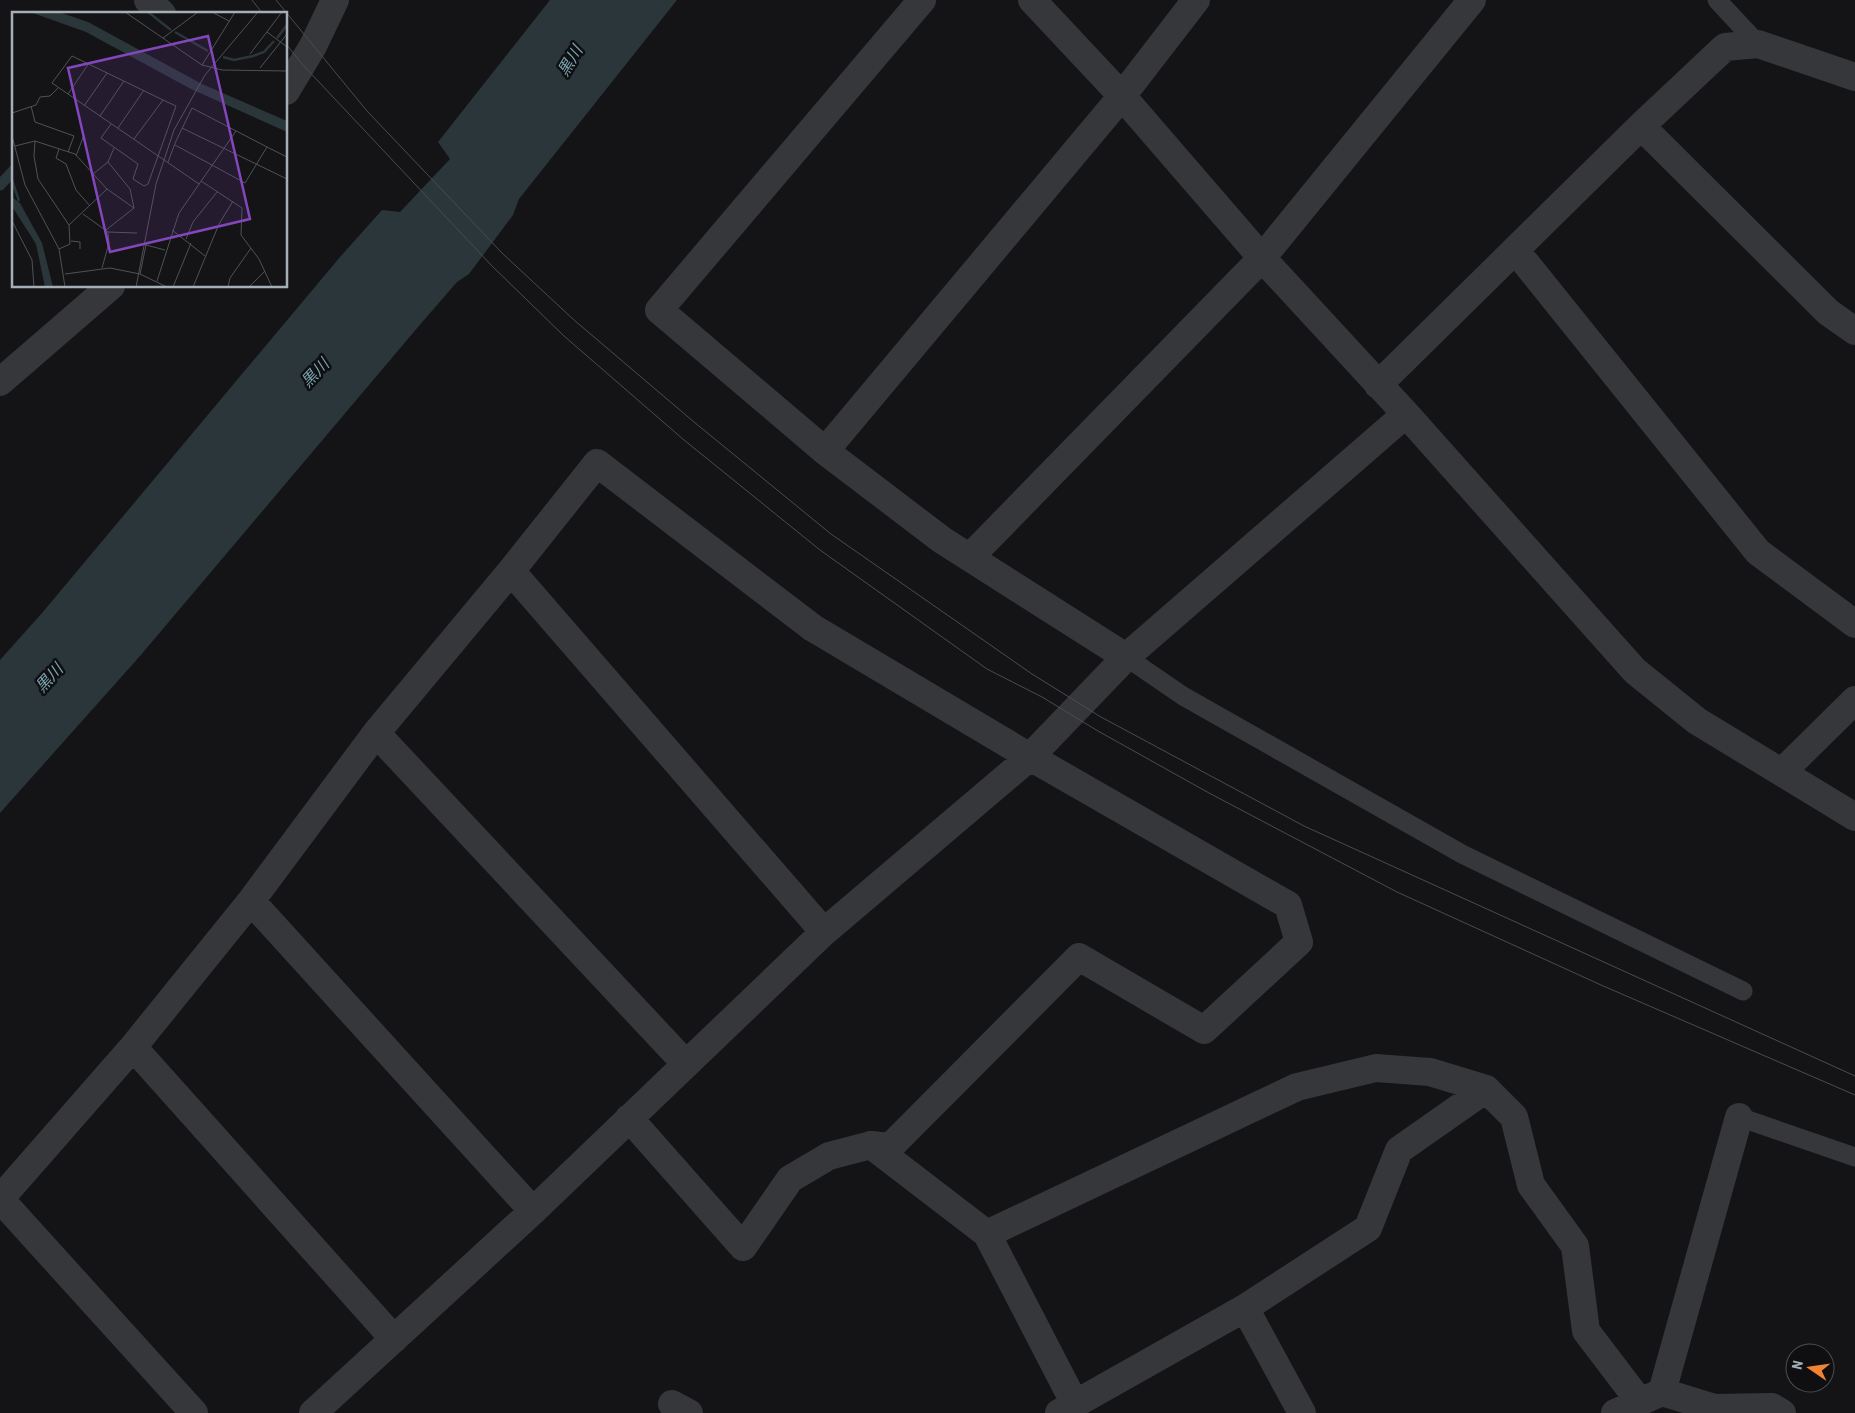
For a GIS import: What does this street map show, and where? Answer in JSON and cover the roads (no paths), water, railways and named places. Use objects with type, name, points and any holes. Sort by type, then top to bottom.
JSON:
[{"type":"street","points":[[148,0],[160,12]]},
{"type":"street","points":[[288,88],[313,46],[335,0]]},
{"type":"street","points":[[922,0],[659,310],[825,451],[942,540],[1126,657]]},
{"type":"street","points":[[1032,0],[1122,96],[1262,258],[1406,414],[1635,671],[1696,720],[1855,816]]},
{"type":"street","points":[[825,451],[1122,96],[1196,0]]},
{"type":"street","points":[[970,557],[1262,258],[1472,0]]},
{"type":"street","points":[[1378,385],[1641,126],[1725,47],[1758,44],[1855,77]]},
{"type":"street","points":[[1641,126],[1828,312],[1855,331]]},
{"type":"street","points":[[1516,251],[1758,552],[1855,624]]},
{"type":"street","points":[[0,382],[108,288]]},
{"type":"street","points":[[313,1413],[533,1210],[824,932],[1030,757],[1126,657],[1406,414]]},
{"type":"street","points":[[194,1413],[0,1199],[133,1047],[251,901],[376,733],[511,571],[597,463],[813,628],[1030,757],[1288,905],[1299,942],[1204,1030],[1079,957],[890,1147],[871,1146],[829,1156],[790,1179],[743,1247],[629,1118]]},
{"type":"street","points":[[511,571],[824,932]]},
{"type":"street","points":[[1782,772],[1855,700]]},
{"type":"street","points":[[376,733],[686,1064]]},
{"type":"street","points":[[251,901],[533,1210]]},
{"type":"street","points":[[133,1047],[394,1339]]},
{"type":"street","points":[[987,1234],[1297,1087],[1376,1068],[1430,1072],[1486,1089],[1514,1117],[1531,1185],[1575,1246],[1586,1331],[1651,1397]]},
{"type":"street","points":[[871,1146],[987,1234],[1067,1409],[1245,1308],[1368,1228],[1399,1150],[1486,1089]]},
{"type":"street","points":[[1651,1397],[1740,1117]]},
{"type":"street","points":[[1245,1308],[1302,1413]]},
{"type":"street","points":[[1616,1413],[1651,1397],[1714,1408],[1772,1408],[1782,1413]]},
{"type":"lane","points":[[1717,0],[1758,44]]},
{"type":"lane","points":[[1126,657],[1183,696],[1462,854],[1743,991]]},
{"type":"lane","points":[[1740,1117],[1855,1157]]},
{"type":"water","name":"黒川","points":[[550,0],[677,0],[519,199],[513,215],[469,274],[457,282],[140,656],[0,813],[0,660],[42,613],[340,257],[382,210],[400,212],[450,159],[438,142]]},
{"type":"waterway","points":[[0,185],[12,172]]},
{"type":"tram line","points":[[252,0],[261,12]]},
{"type":"tram line","points":[[276,0],[286,12]]},
{"type":"tram line","points":[[288,15],[367,111],[503,254],[574,320],[694,422],[831,534],[1032,674],[1101,717],[1304,826],[1855,1076]]},
{"type":"tram line","points":[[288,46],[302,64],[492,266],[564,336],[684,440],[820,550],[987,669],[1042,697],[1098,731],[1209,793],[1397,892],[1601,985],[1855,1095]]}]
